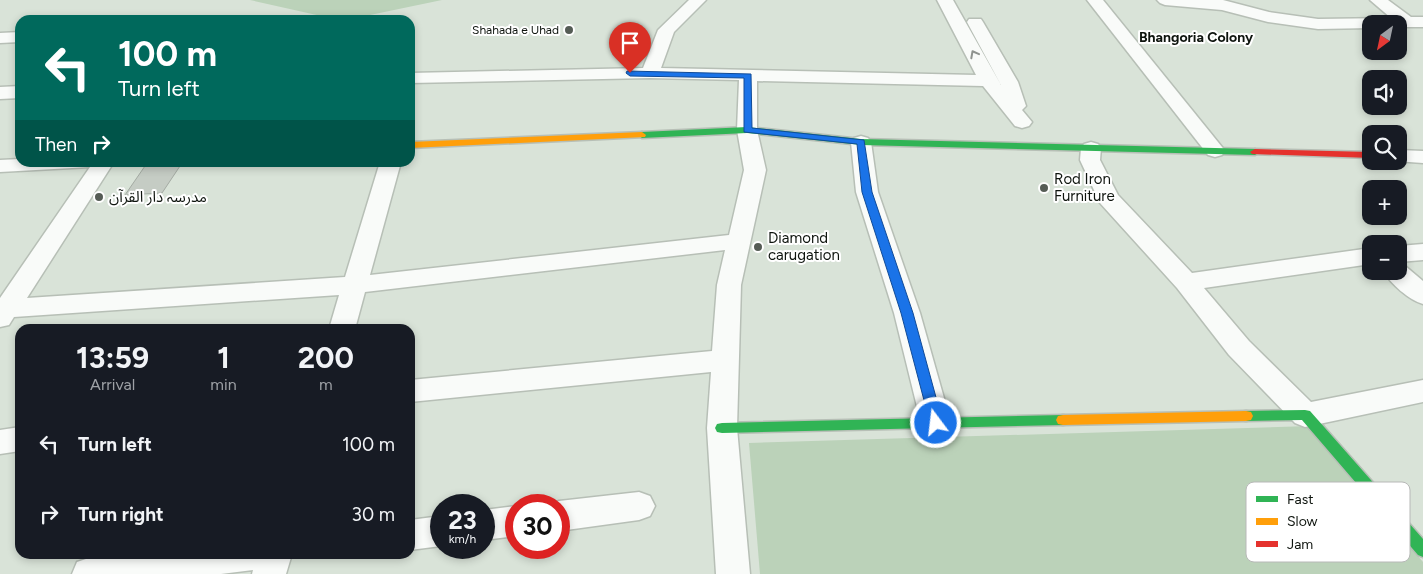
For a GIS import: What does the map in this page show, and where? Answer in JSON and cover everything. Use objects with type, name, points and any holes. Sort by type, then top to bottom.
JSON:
[{"type":"street","points":[[650,73],[666,30],[698,0]]},
{"type":"street","points":[[945,0],[988,81],[1022,122],[1009,82],[963,0]]},
{"type":"street","points":[[1095,0],[1214,151]]},
{"type":"street","points":[[1165,0],[1223,5],[1268,17],[1318,24],[1362,23]]},
{"type":"street","points":[[1378,0],[1398,15]]},
{"type":"street","points":[[1408,22],[1423,22]]},
{"type":"street","points":[[0,38],[15,37]]},
{"type":"street","points":[[415,80],[650,73],[988,81]]},
{"type":"street","points":[[733,574],[722,428],[729,285],[754,170],[747,130],[748,75]]},
{"type":"street","points":[[0,92],[15,92]]},
{"type":"street","points":[[415,145],[747,130],[861,142],[1362,155]]},
{"type":"street","points":[[861,142],[867,192],[907,313],[936,423]]},
{"type":"street","points":[[1091,148],[1090,160],[1108,198],[1186,282],[1239,348],[1305,415],[1364,482]]},
{"type":"street","points":[[1407,156],[1423,157]]},
{"type":"street","points":[[0,166],[15,165]]},
{"type":"street","points":[[4,313],[101,167]]},
{"type":"street","points":[[343,324],[390,167]]},
{"type":"street","points":[[4,313],[355,285],[738,241]]},
{"type":"street","points":[[1407,253],[1423,252]]},
{"type":"street","points":[[1186,282],[1362,257]]},
{"type":"street","points":[[1406,280],[1423,295]]},
{"type":"street","points":[[415,391],[725,360]]},
{"type":"street","points":[[722,428],[1305,415],[1423,392]]},
{"type":"street","points":[[0,442],[15,440]]},
{"type":"street","points":[[570,515],[639,506]]},
{"type":"street","points":[[415,534],[430,532]]},
{"type":"street","points":[[1410,535],[1423,550]]},
{"type":"street","points":[[89,574],[214,559]]},
{"type":"street","points":[[269,574],[274,559]]},
{"type":"green space","points":[[250,0],[442,0],[370,15],[317,15]]},
{"type":"green space","points":[[1310,426],[1357,482],[1246,482],[1246,562],[1410,562],[1410,546],[1423,562],[1423,574],[760,574],[749,443]]},
{"type":"building","points":[[144,167],[179,167],[162,193],[125,195]]},
{"type":"traffic: fast","points":[[642,135],[747,130],[861,142],[1255,152]]},
{"type":"traffic: fast","points":[[1246,416],[1305,415],[1364,482]]},
{"type":"traffic: fast","points":[[722,428],[1063,420]]},
{"type":"traffic: fast","points":[[1410,535],[1423,550]]},
{"type":"traffic: slow","points":[[415,145],[642,135]]},
{"type":"traffic: slow","points":[[1063,420],[1246,416]]},
{"type":"traffic: jam","points":[[1255,152],[1362,155]]},
{"type":"place","name":"Shahada e Uhad","points":[[569,30]]},
{"type":"place","name":"Rod Iron Furniture","points":[[1044,188]]},
{"type":"place","name":"مدرسہ دار القرآن","points":[[99,197]]},
{"type":"place","name":"Diamond carugation","points":[[758,247]]},
{"type":"district","name":"Bhangoria Colony","points":[[1196,37]]},
{"type":"route","points":[[630,73],[748,75],[747,130],[861,142],[867,192],[907,313],[936,423]]}]
